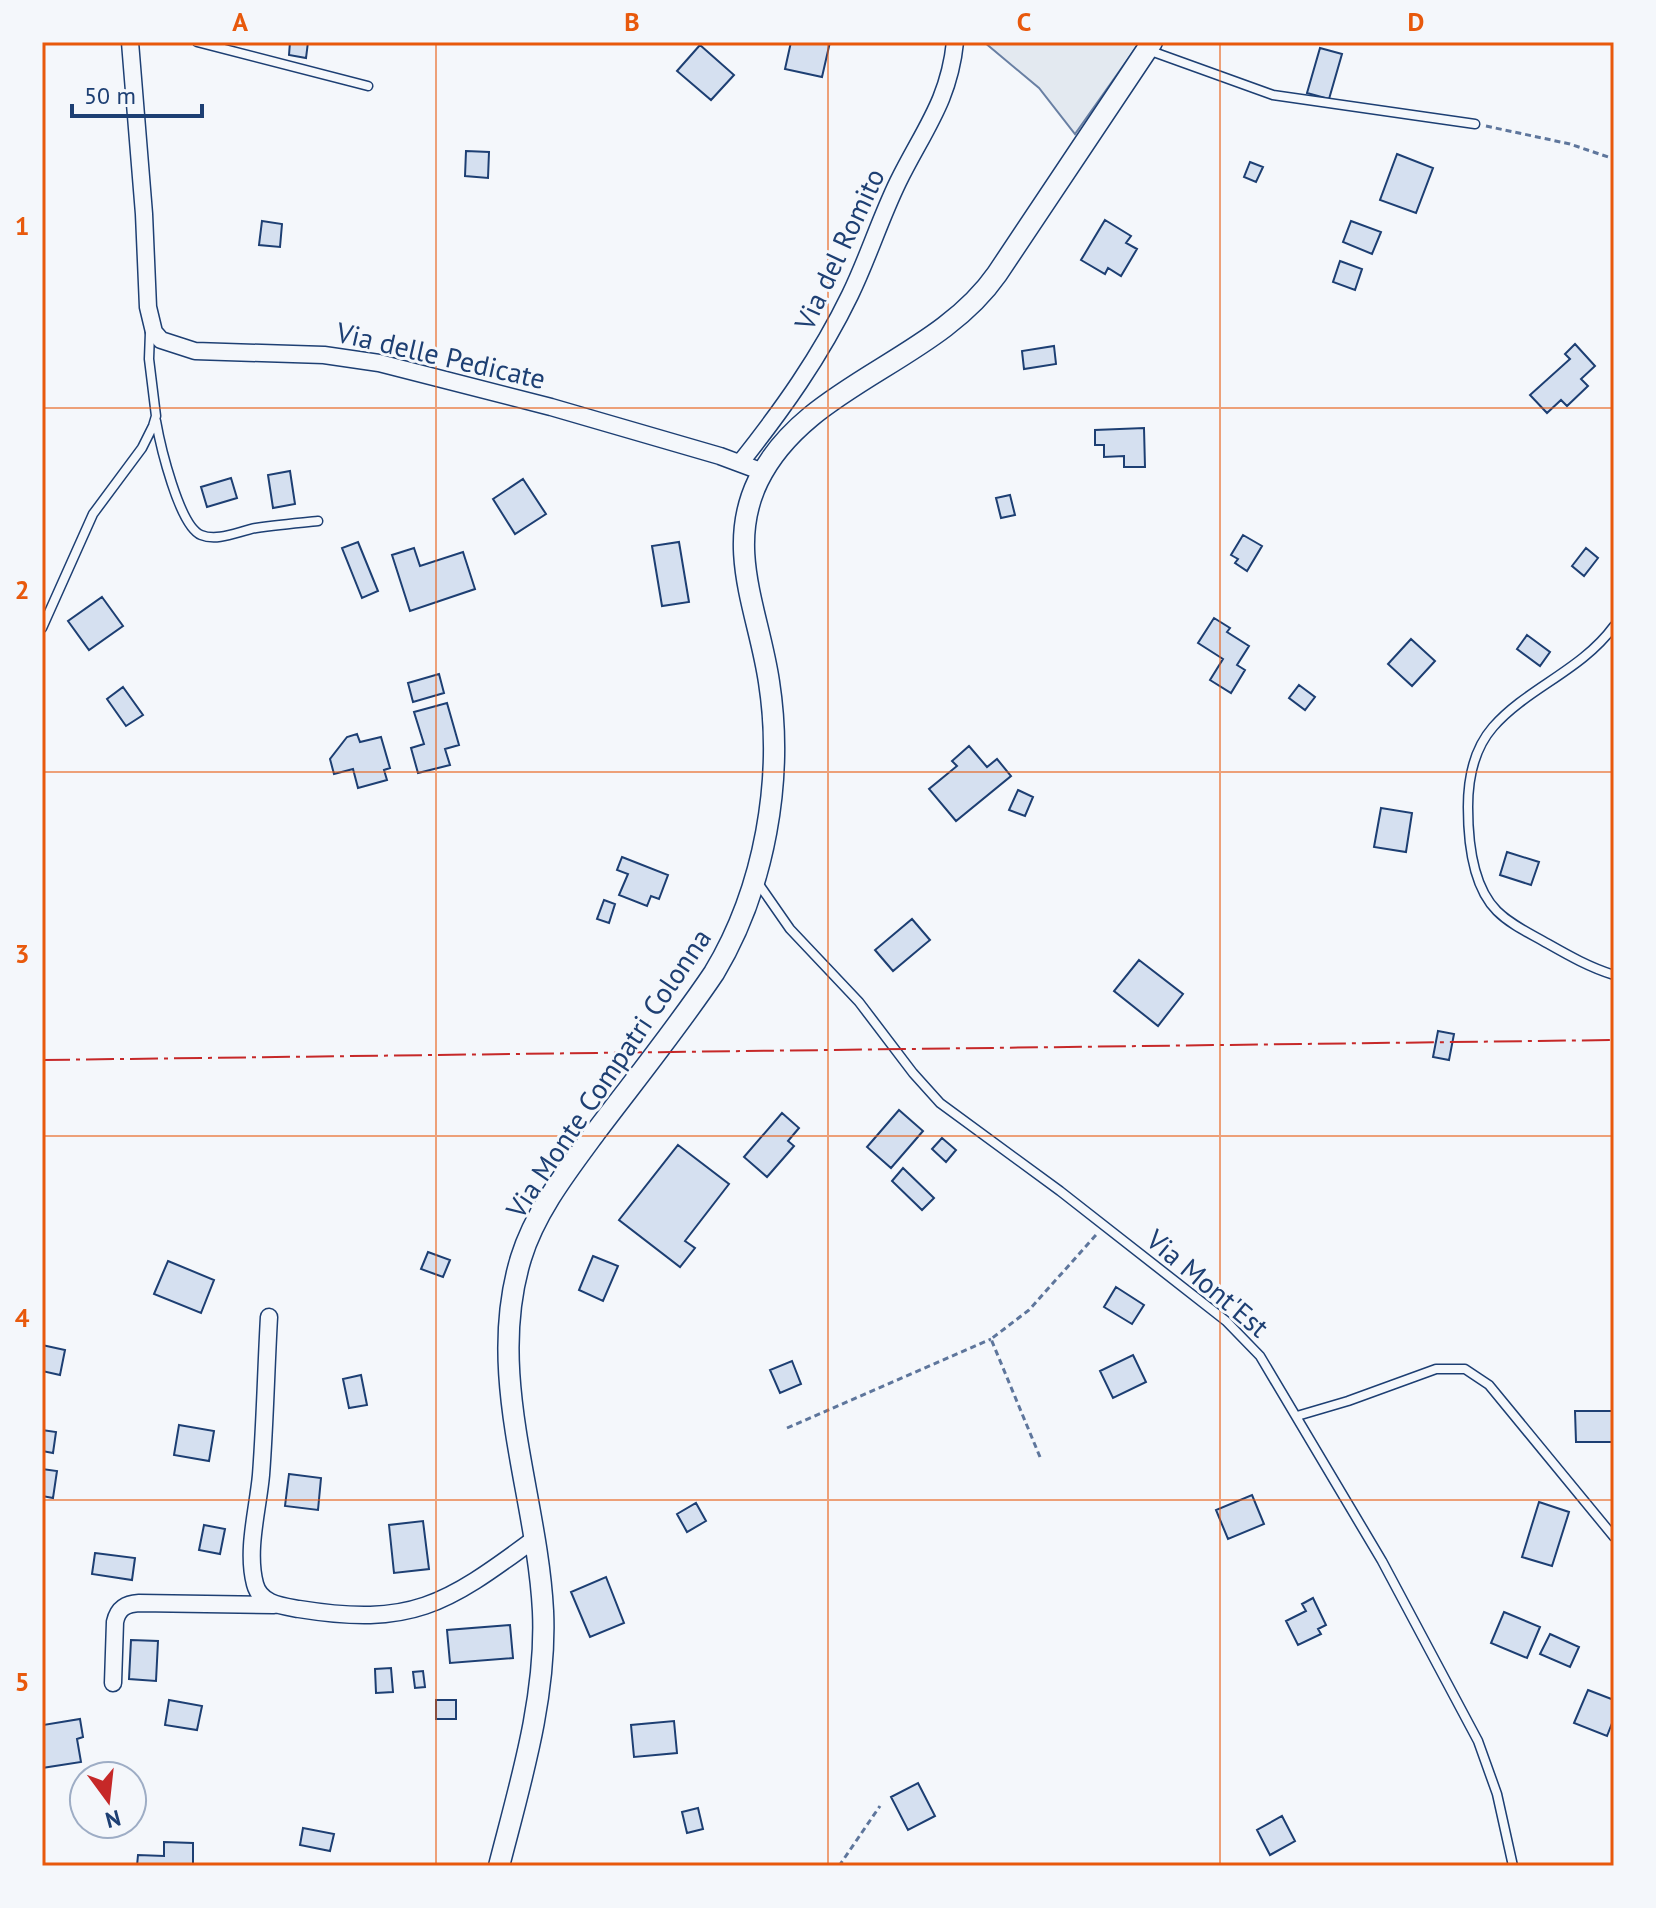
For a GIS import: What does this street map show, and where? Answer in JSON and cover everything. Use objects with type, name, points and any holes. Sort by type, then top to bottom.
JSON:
[{"type":"street","points":[[130,42],[151,324]]},
{"type":"street","name":"Via del Romito","points":[[740,463],[798,388],[845,306],[893,193],[944,98],[955,42]]},
{"type":"street","name":"Via Monte Compatri Colonna","points":[[499,1866],[525,1761],[540,1670],[542,1599],[510,1382],[514,1291],[524,1251],[547,1204],[714,973],[739,926],[755,879],[770,803],[774,727],[767,669],[745,564],[742,532],[748,506],[763,472],[780,446],[810,418],[939,332],[975,303],[1150,46]]},
{"type":"street","name":"Via delle Pedicate","points":[[151,324],[161,340],[184,349],[208,353],[333,355],[379,363],[551,407],[763,472]]},
{"type":"street","points":[[269,1317],[262,1460],[253,1548],[255,1585],[259,1593],[276,1605]]},
{"type":"street","points":[[113,1683],[115,1622],[118,1612],[125,1606],[139,1603],[276,1605],[346,1615],[412,1611],[458,1591],[533,1540]]},
{"type":"lane","points":[[197,42],[368,86]]},
{"type":"lane","points":[[1150,46],[1273,95],[1475,124]]},
{"type":"lane","points":[[151,324],[149,359],[161,446],[188,524],[202,535],[223,536],[256,528],[318,521]]},
{"type":"lane","points":[[42,628],[93,514],[142,448],[156,416]]},
{"type":"lane","points":[[1614,626],[1591,652],[1514,709],[1487,735],[1477,753],[1471,774],[1468,825],[1480,882],[1495,908],[1512,923],[1576,960],[1614,975]]},
{"type":"lane","name":"Via Mont'Est","points":[[755,879],[790,929],[859,1002],[932,1095],[958,1118],[1104,1225],[1241,1335],[1268,1367],[1382,1561],[1478,1741],[1493,1780],[1513,1866]]},
{"type":"lane","points":[[1297,1416],[1361,1397],[1436,1369],[1465,1369],[1489,1385],[1614,1537]]},
{"type":"path","points":[[1475,124],[1570,144],[1614,159]]},
{"type":"path","points":[[787,1428],[991,1339],[1029,1310],[1104,1225]]},
{"type":"path","points":[[991,1339],[1040,1457]]},
{"type":"path","points":[[839,1866],[880,1806]]},
{"type":"shaded area","points":[[984,42],[1140,42],[1075,134],[1039,88]]},
{"type":"building","points":[[290,42],[308,42],[306,58],[289,55]]},
{"type":"building","points":[[791,42],[830,42],[822,77],[785,69]]},
{"type":"building","points":[[700,45],[734,75],[711,100],[677,71]]},
{"type":"building","points":[[1320,48],[1342,54],[1329,99],[1307,93]]},
{"type":"building","points":[[466,151],[489,152],[488,178],[465,176]]},
{"type":"building","points":[[1397,154],[1433,168],[1416,213],[1380,200]]},
{"type":"building","points":[[1250,162],[1263,167],[1256,182],[1244,177]]},
{"type":"building","points":[[1105,220],[1131,236],[1126,243],[1137,249],[1121,276],[1108,268],[1105,274],[1081,260]]},
{"type":"building","points":[[262,221],[282,224],[280,247],[259,245]]},
{"type":"building","points":[[1351,221],[1381,232],[1372,254],[1343,242]]},
{"type":"building","points":[[1340,261],[1362,269],[1355,290],[1333,282]]},
{"type":"building","points":[[1575,344],[1595,366],[1581,379],[1588,386],[1567,406],[1561,400],[1547,413],[1530,395],[1570,359],[1565,354]]},
{"type":"building","points":[[1054,346],[1056,364],[1024,369],[1022,351]]},
{"type":"building","points":[[1144,428],[1145,467],[1124,467],[1124,456],[1104,457],[1104,445],[1095,445],[1095,430]]},
{"type":"building","points":[[290,471],[295,504],[273,508],[268,475]]},
{"type":"building","points":[[231,478],[237,498],[207,507],[201,487]]},
{"type":"building","points":[[523,479],[546,514],[515,534],[493,499]]},
{"type":"building","points":[[1010,495],[1015,515],[1001,518],[996,498]]},
{"type":"building","points":[[1243,535],[1262,546],[1247,571],[1235,563],[1238,559],[1231,555]]},
{"type":"building","points":[[358,542],[378,591],[362,598],[342,548]]},
{"type":"building","points":[[679,542],[689,602],[662,606],[652,546]]},
{"type":"building","points":[[414,548],[420,566],[463,552],[475,589],[410,611],[392,555]]},
{"type":"building","points":[[1586,548],[1598,558],[1584,576],[1572,566]]},
{"type":"building","points":[[102,597],[123,626],[89,650],[68,621]]},
{"type":"building","points":[[1214,618],[1230,628],[1227,632],[1249,646],[1237,665],[1245,670],[1231,693],[1210,680],[1223,659],[1198,643]]},
{"type":"building","points":[[1527,635],[1550,652],[1540,666],[1517,649]]},
{"type":"building","points":[[1411,639],[1435,661],[1412,686],[1388,664]]},
{"type":"building","points":[[439,674],[444,693],[413,702],[408,683]]},
{"type":"building","points":[[1299,685],[1315,697],[1305,710],[1289,698]]},
{"type":"building","points":[[123,687],[143,715],[126,726],[107,699]]},
{"type":"building","points":[[447,703],[459,745],[445,749],[450,765],[418,773],[411,748],[424,744],[414,712]]},
{"type":"building","points":[[357,734],[360,742],[381,737],[390,768],[384,770],[387,780],[358,788],[353,769],[334,774],[330,759],[347,737]]},
{"type":"building","points":[[969,746],[987,767],[997,759],[1011,776],[956,821],[929,789],[957,766],[952,761]]},
{"type":"building","points":[[1018,790],[1033,797],[1025,816],[1009,810]]},
{"type":"building","points":[[1381,808],[1412,813],[1406,852],[1374,847]]},
{"type":"building","points":[[1507,852],[1539,862],[1531,885],[1500,875]]},
{"type":"building","points":[[622,857],[668,875],[659,899],[651,896],[647,906],[619,895],[628,874],[617,870]]},
{"type":"building","points":[[604,900],[615,904],[609,923],[597,919]]},
{"type":"building","points":[[912,919],[930,940],[893,971],[875,950]]},
{"type":"building","points":[[1139,960],[1183,994],[1158,1026],[1114,991]]},
{"type":"building","points":[[1438,1031],[1454,1034],[1449,1060],[1433,1057]]},
{"type":"building","points":[[899,1110],[923,1131],[891,1168],[867,1147]]},
{"type":"building","points":[[782,1113],[799,1128],[788,1141],[794,1146],[767,1177],[744,1157]]},
{"type":"building","points":[[942,1138],[956,1150],[946,1162],[932,1149]]},
{"type":"building","points":[[678,1145],[729,1184],[685,1241],[695,1248],[680,1267],[619,1220]]},
{"type":"building","points":[[903,1168],[934,1198],[922,1210],[892,1181]]},
{"type":"building","points":[[428,1252],[450,1260],[443,1277],[421,1269]]},
{"type":"building","points":[[593,1256],[618,1266],[603,1301],[579,1290]]},
{"type":"building","points":[[168,1261],[214,1280],[201,1313],[154,1294]]},
{"type":"building","points":[[1116,1287],[1144,1305],[1132,1324],[1104,1307]]},
{"type":"building","points":[[42,1345],[65,1350],[60,1375],[42,1371]]},
{"type":"building","points":[[1133,1355],[1146,1382],[1113,1398],[1100,1371]]},
{"type":"building","points":[[792,1361],[801,1384],[780,1393],[770,1370]]},
{"type":"building","points":[[361,1375],[367,1405],[349,1408],[343,1379]]},
{"type":"building","points":[[1575,1411],[1612,1411],[1613,1442],[1576,1442]]},
{"type":"building","points":[[179,1425],[214,1431],[209,1461],[174,1455]]},
{"type":"building","points":[[42,1430],[56,1432],[53,1453],[42,1451]]},
{"type":"building","points":[[42,1469],[57,1471],[53,1498],[42,1496]]},
{"type":"building","points":[[289,1474],[321,1478],[318,1510],[285,1506]]},
{"type":"building","points":[[1252,1495],[1264,1524],[1228,1539],[1216,1510]]},
{"type":"building","points":[[1539,1502],[1569,1512],[1552,1566],[1522,1557]]},
{"type":"building","points":[[696,1503],[706,1521],[687,1532],[677,1514]]},
{"type":"building","points":[[423,1521],[429,1569],[394,1573],[389,1525]]},
{"type":"building","points":[[204,1525],[225,1529],[220,1554],[199,1550]]},
{"type":"building","points":[[95,1553],[135,1558],[132,1580],[92,1574]]},
{"type":"building","points":[[606,1577],[624,1623],[590,1637],[571,1592]]},
{"type":"building","points":[[1313,1598],[1326,1625],[1318,1629],[1321,1634],[1298,1645],[1286,1621],[1306,1611],[1302,1604]]},
{"type":"building","points":[[1504,1612],[1540,1627],[1527,1658],[1491,1643]]},
{"type":"building","points":[[510,1625],[513,1658],[450,1663],[447,1630]]},
{"type":"building","points":[[1550,1634],[1579,1647],[1570,1667],[1540,1654]]},
{"type":"building","points":[[131,1640],[158,1641],[156,1681],[129,1679]]},
{"type":"building","points":[[391,1668],[393,1692],[376,1693],[375,1669]]},
{"type":"building","points":[[423,1671],[425,1687],[415,1688],[413,1672]]},
{"type":"building","points":[[1588,1690],[1614,1700],[1614,1718],[1607,1736],[1574,1723]]},
{"type":"building","points":[[169,1700],[202,1706],[197,1730],[165,1725]]},
{"type":"building","points":[[436,1700],[456,1700],[456,1719],[436,1719]]},
{"type":"building","points":[[80,1719],[83,1737],[77,1739],[81,1760],[68,1760],[68,1764],[42,1768],[43,1725]]},
{"type":"building","points":[[674,1721],[677,1753],[634,1757],[631,1725]]},
{"type":"building","points":[[918,1783],[935,1816],[908,1830],[891,1797]]},
{"type":"building","points":[[698,1808],[703,1829],[687,1833],[682,1812]]},
{"type":"building","points":[[1282,1816],[1295,1841],[1270,1855],[1257,1830]]},
{"type":"building","points":[[303,1828],[334,1834],[330,1851],[300,1845]]},
{"type":"building","points":[[164,1842],[193,1843],[193,1865],[201,1866],[137,1866],[138,1855],[164,1856]]},
{"type":"power","points":[[42,1060],[1614,1040]]}]
